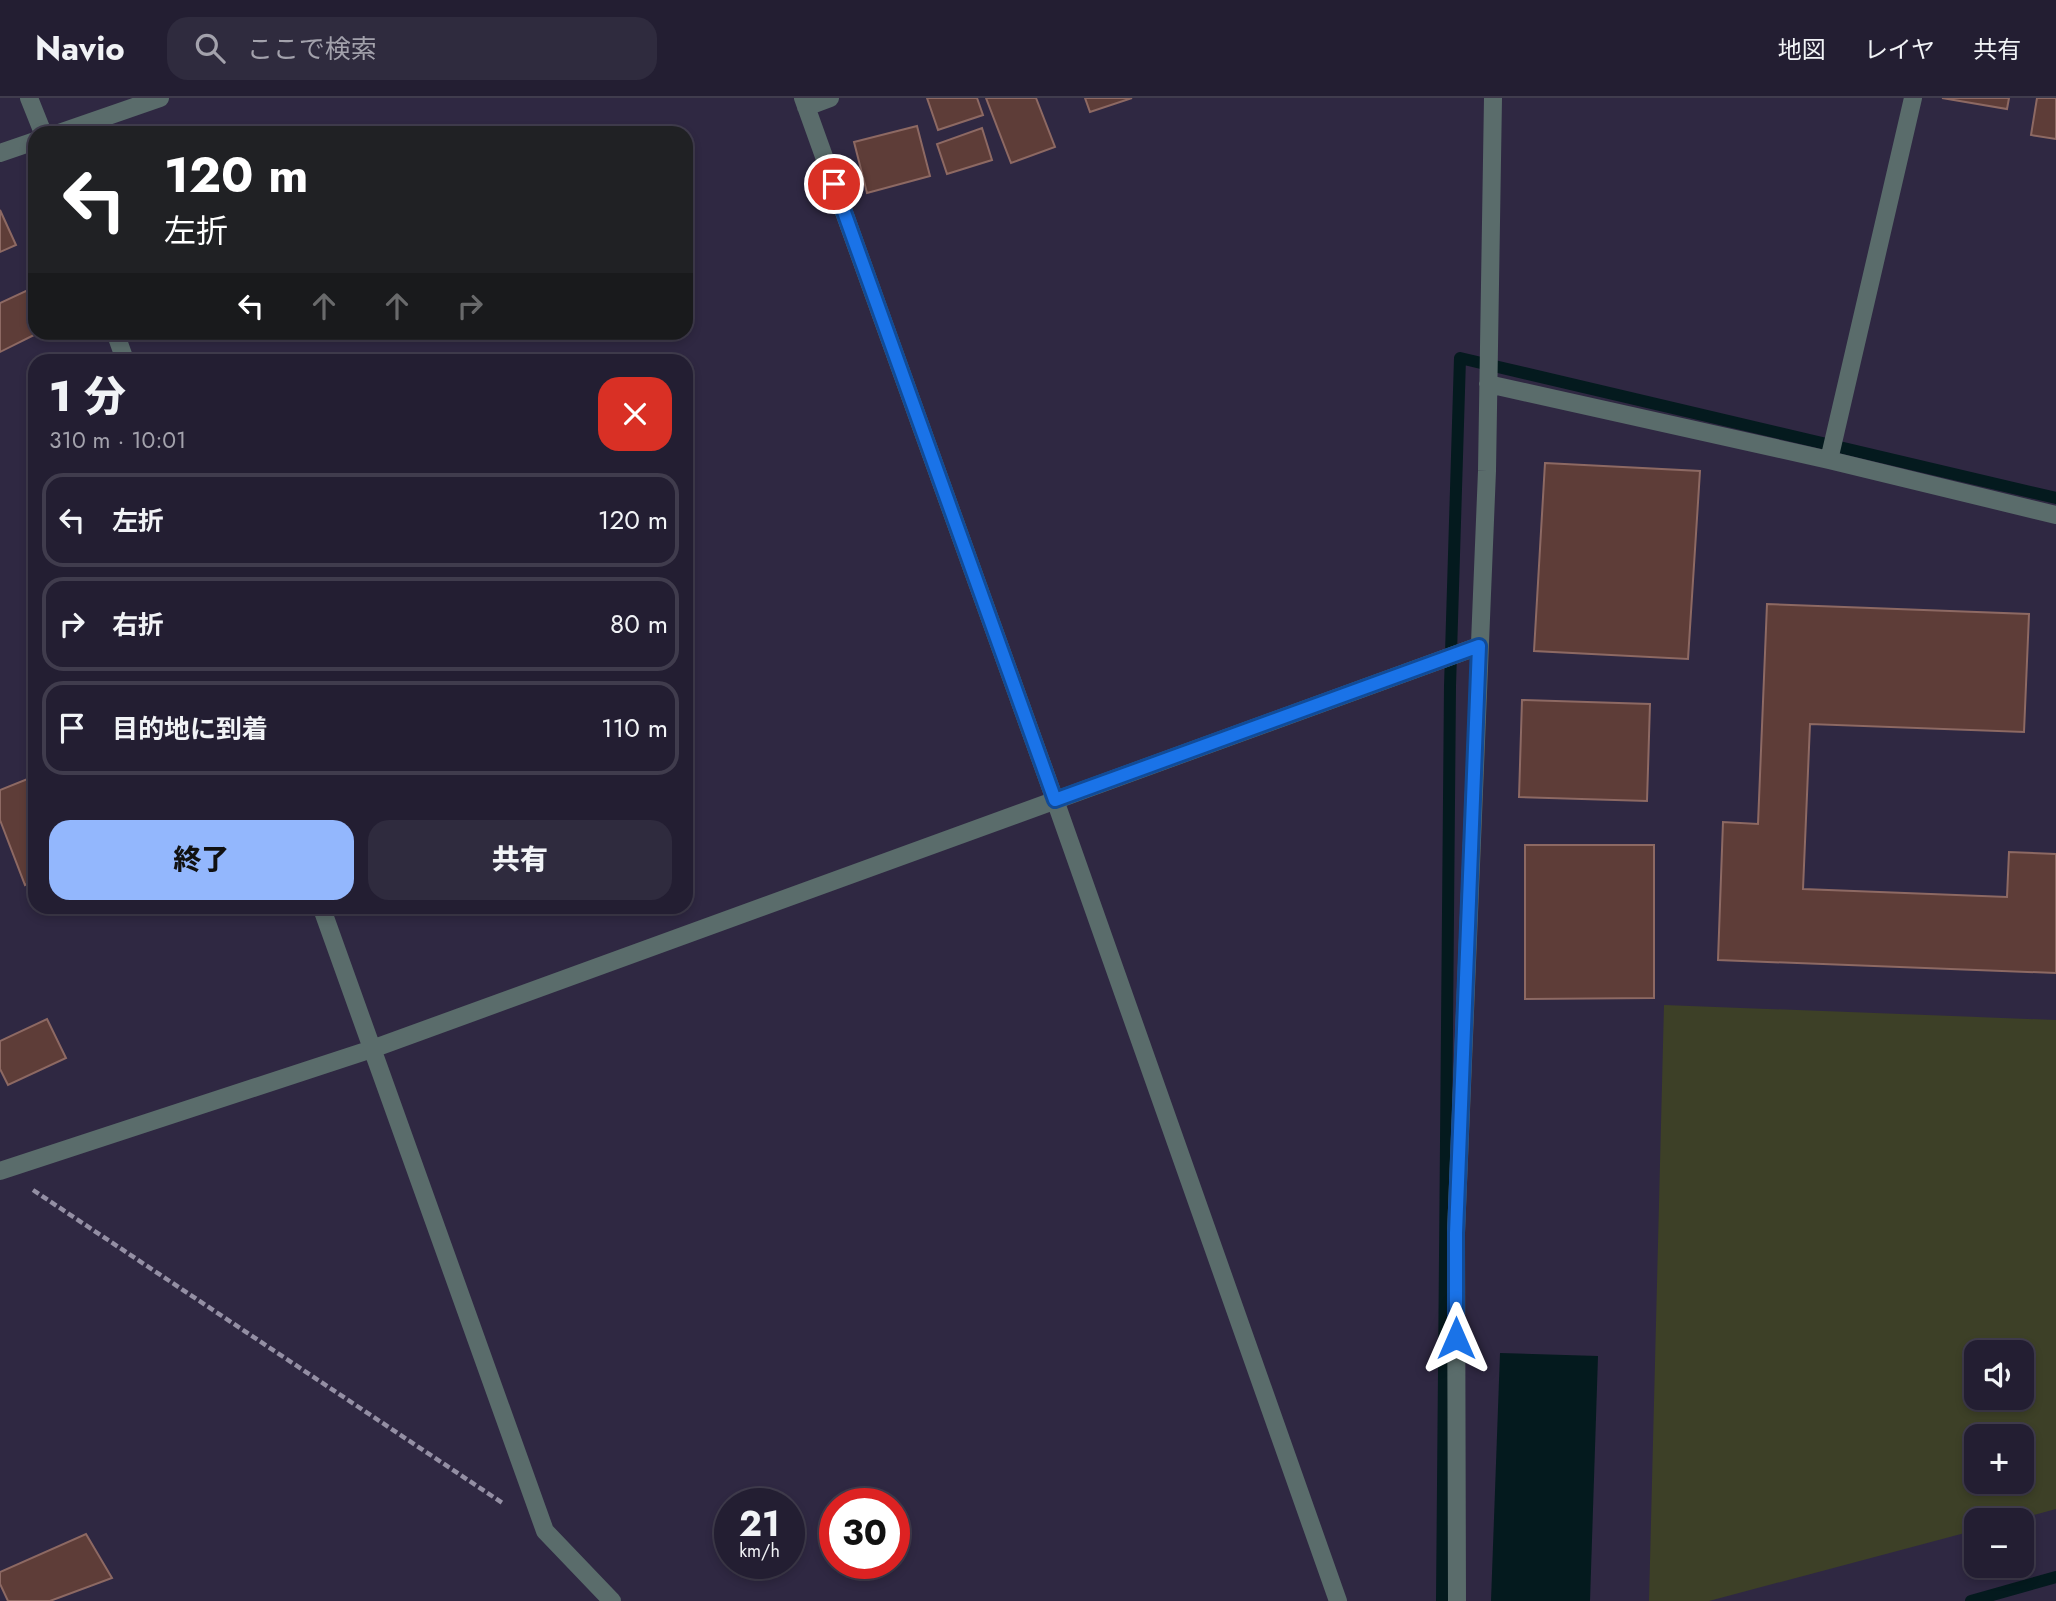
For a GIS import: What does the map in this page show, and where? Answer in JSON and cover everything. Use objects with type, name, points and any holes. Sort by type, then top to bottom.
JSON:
[{"type":"street","points":[[29,98],[40,126]]},
{"type":"street","points":[[79,126],[160,98]]},
{"type":"street","points":[[830,98],[804,102],[1055,800],[1338,1601]]},
{"type":"street","points":[[1457,1601],[1456,1233],[1488,384],[1493,98]]},
{"type":"street","points":[[1829,460],[1913,98]]},
{"type":"street","points":[[0,153],[28,143]]},
{"type":"street","points":[[1488,384],[1829,460],[2056,515]]},
{"type":"street","points":[[1,1170],[372,1049],[1479,646]]},
{"type":"street","points":[[324,914],[545,1531],[612,1601]]},
{"type":"path","points":[[1,1170],[545,1531]]},
{"type":"green space","points":[[1664,1005],[2056,1020],[2056,1509],[2034,1515],[2034,1508],[1964,1508],[1964,1533],[1709,1601],[1649,1601]]},
{"type":"shaded area","points":[[1500,1353],[1598,1356],[1590,1601],[1491,1601]]},
{"type":"building","points":[[927,98],[977,98],[983,115],[938,130]]},
{"type":"building","points":[[986,98],[1036,98],[1055,147],[1011,163]]},
{"type":"building","points":[[1085,98],[1132,98],[1090,112]]},
{"type":"building","points":[[1942,98],[2009,98],[2007,109]]},
{"type":"building","points":[[2037,98],[2056,98],[2056,139],[2031,135]]},
{"type":"building","points":[[917,126],[930,176],[867,193],[854,142]]},
{"type":"building","points":[[982,128],[992,160],[947,174],[937,144]]},
{"type":"building","points":[[0,210],[16,245],[0,252]]},
{"type":"building","points":[[28,290],[28,338],[0,352],[0,303]]},
{"type":"building","points":[[1545,463],[1700,471],[1688,659],[1534,651]]},
{"type":"building","points":[[1767,604],[2029,614],[2024,732],[1810,724],[1803,889],[2007,897],[2009,852],[2056,854],[2056,973],[1718,960],[1723,822],[1758,824]]},
{"type":"building","points":[[1522,700],[1650,704],[1647,801],[1519,797]]},
{"type":"building","points":[[28,779],[28,884],[25,885],[0,820],[0,790]]},
{"type":"building","points":[[1525,845],[1654,845],[1654,998],[1525,999]]},
{"type":"building","points":[[47,1019],[66,1058],[8,1085],[0,1069],[0,1041]]},
{"type":"building","points":[[86,1534],[112,1578],[50,1601],[8,1601],[0,1584],[0,1572]]},
{"type":"waterway","points":[[1442,1601],[1450,686],[1460,358],[2056,498]]},
{"type":"waterway","points":[[1971,1601],[2056,1577]]},
{"type":"route","points":[[834,184],[1055,800],[1479,646],[1456,1233],[1456,1338]]}]
